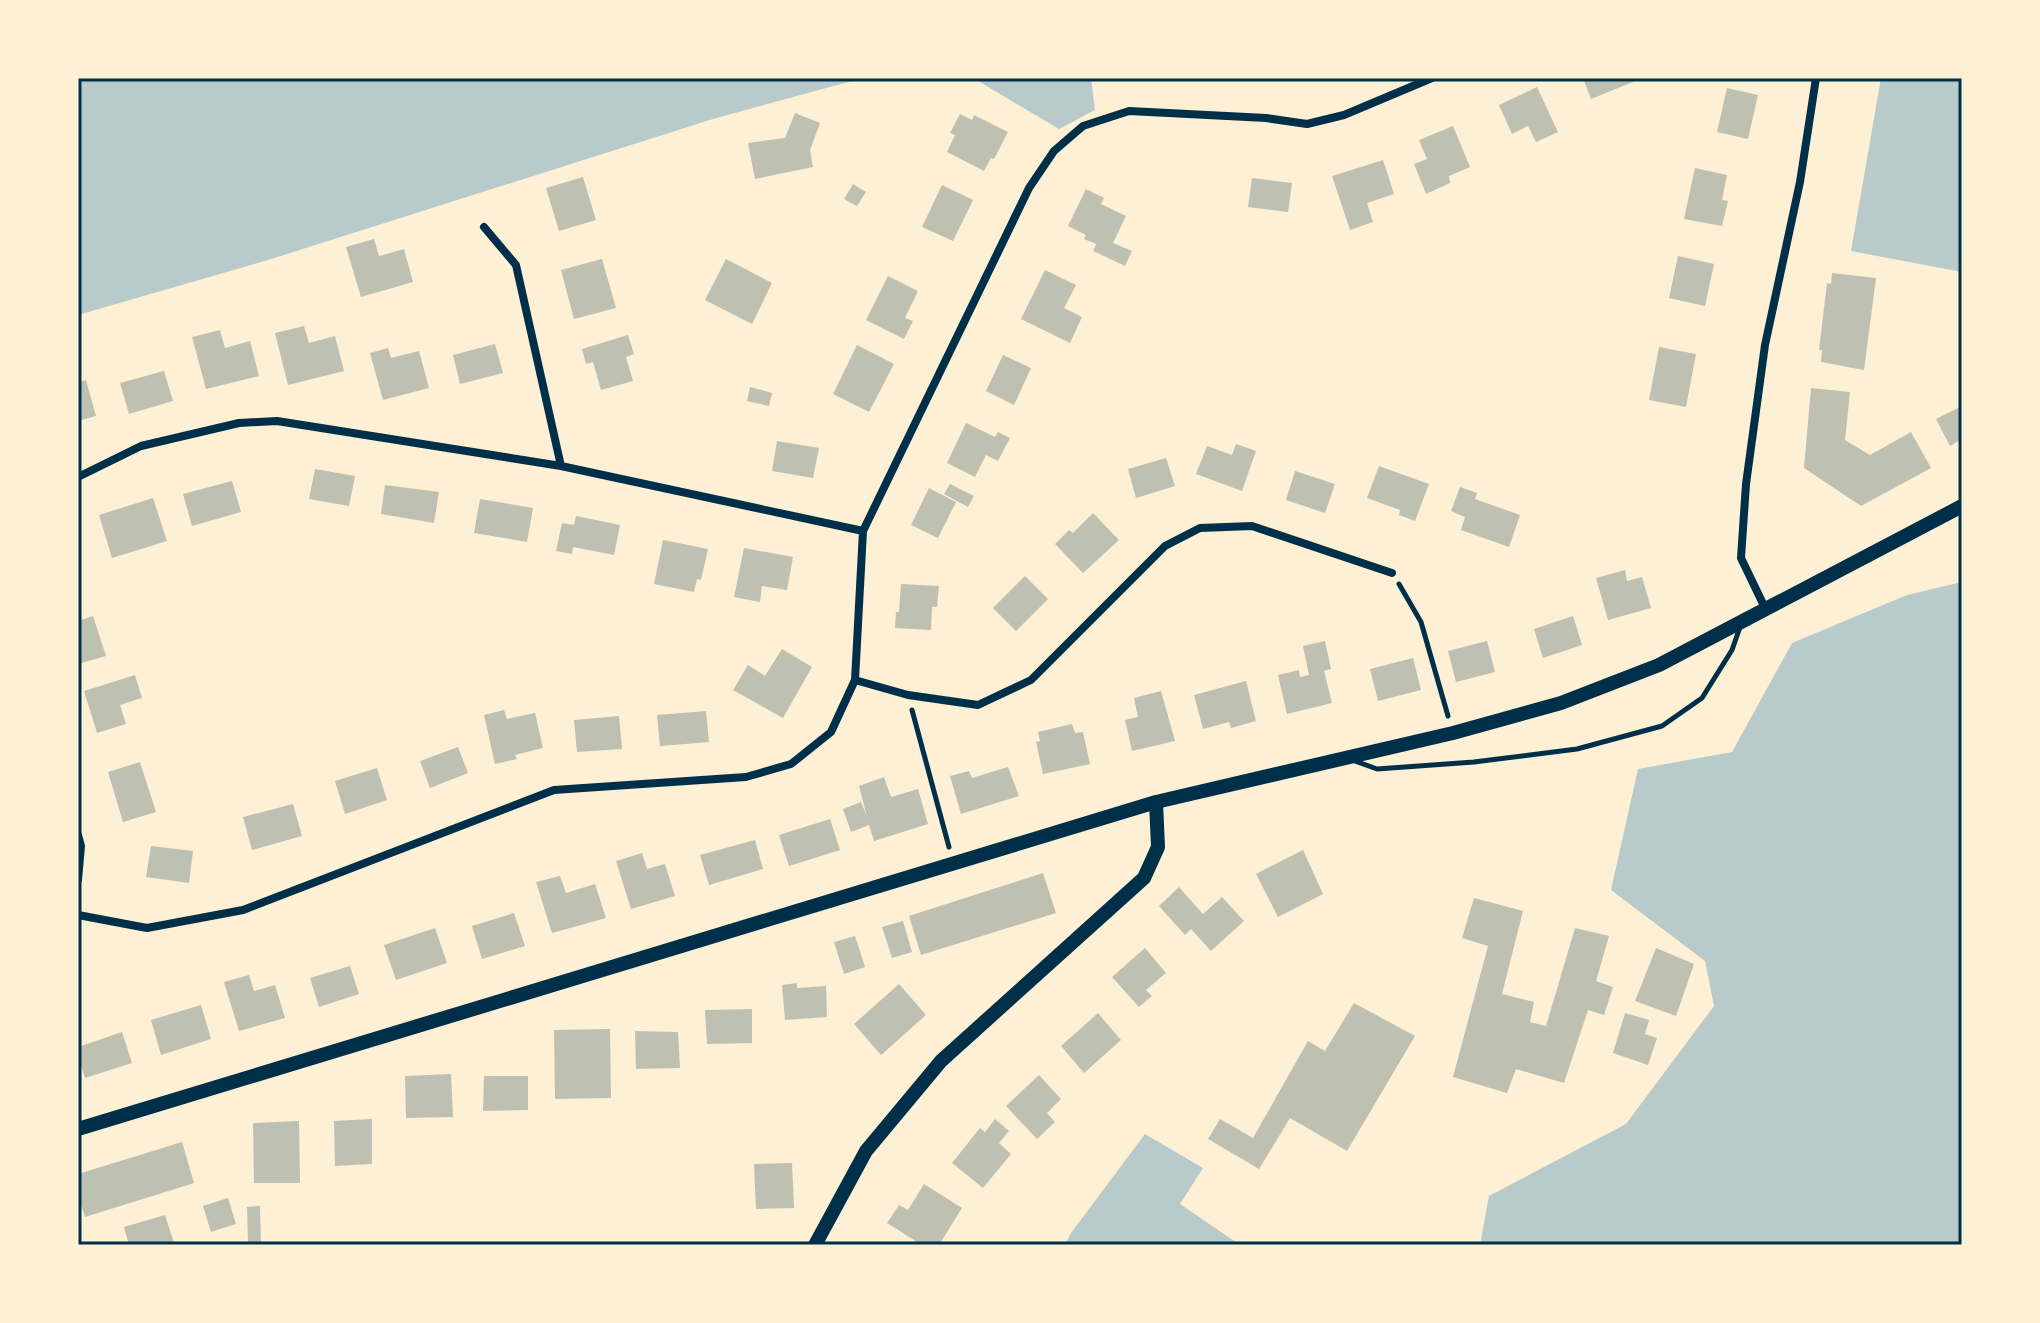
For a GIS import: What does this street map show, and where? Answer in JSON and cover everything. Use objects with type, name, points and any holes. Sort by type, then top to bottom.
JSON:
[{"type":"street","points":[[78,915],[147,928],[243,910],[554,790],[746,777],[791,764],[831,732],[855,680],[863,531],[972,301],[1029,188],[1054,151],[1083,126],[1129,111],[1266,118],[1307,124],[1344,115],[1432,78]]},
{"type":"street","points":[[1766,610],[1741,558],[1746,484],[1765,345],[1800,182],[1816,78]]},
{"type":"street","points":[[484,227],[516,265],[561,466]]},
{"type":"street","points":[[78,477],[141,446],[239,423],[277,421],[561,466],[863,531]]},
{"type":"street","points":[[78,1129],[1156,802],[1453,733],[1561,703],[1659,665],[1962,506]]},
{"type":"street","points":[[855,680],[908,695],[978,705],[1031,680],[1165,546],[1200,528],[1252,526],[1392,573]]},
{"type":"street","points":[[815,1245],[866,1151],[941,1061],[1144,878],[1158,847],[1156,802]]},
{"type":"street","points":[[78,835],[81,846],[78,880]]},
{"type":"lane","points":[[1346,758],[1377,769],[1474,762],[1577,749],[1662,726],[1702,698],[1732,650],[1742,622]]},
{"type":"path","points":[[1392,573],[1421,622],[1453,733]]},
{"type":"path","points":[[908,695],[953,863]]},
{"type":"shaded area","points":[[78,78],[863,78],[713,119],[268,260],[78,315]]},
{"type":"shaded area","points":[[973,78],[1091,78],[1095,110],[1059,129]]},
{"type":"shaded area","points":[[1881,78],[1962,78],[1962,272],[1851,251]]},
{"type":"shaded area","points":[[1962,582],[1962,1245],[1480,1245],[1489,1196],[1626,1124],[1714,1006],[1705,961],[1611,890],[1638,769],[1732,752],[1792,643],[1907,595]]},
{"type":"shaded area","points":[[1145,1134],[1203,1168],[1180,1204],[1240,1245],[1065,1245]]},
{"type":"building","points":[[1583,78],[1632,78],[1633,82],[1591,99]]},
{"type":"building","points":[[1537,87],[1558,132],[1536,142],[1528,126],[1512,134],[1499,105]]},
{"type":"building","points":[[1727,88],[1758,95],[1748,139],[1717,132]]},
{"type":"building","points":[[795,113],[820,123],[810,150],[813,167],[755,179],[748,143],[785,138]]},
{"type":"building","points":[[960,114],[972,120],[974,115],[1008,132],[984,171],[947,152],[955,135],[950,133]]},
{"type":"building","points":[[1453,126],[1470,167],[1449,176],[1450,183],[1426,194],[1414,164],[1427,159],[1419,140]]},
{"type":"building","points":[[1383,160],[1394,194],[1367,203],[1373,222],[1350,230],[1332,176]]},
{"type":"building","points":[[1695,168],[1727,175],[1722,200],[1728,201],[1722,226],[1684,219]]},
{"type":"building","points":[[583,177],[596,220],[559,231],[546,188]]},
{"type":"building","points":[[1252,178],[1292,183],[1288,212],[1248,207]]},
{"type":"building","points":[[853,184],[866,192],[857,206],[844,199]]},
{"type":"building","points":[[942,185],[973,200],[953,241],[922,227]]},
{"type":"building","points":[[1086,189],[1104,198],[1101,204],[1126,216],[1113,243],[1132,251],[1125,266],[1093,251],[1096,244],[1068,226]]},
{"type":"building","points":[[374,239],[379,256],[404,249],[413,282],[361,297],[346,247]]},
{"type":"building","points":[[1678,256],[1714,264],[1705,306],[1669,298]]},
{"type":"building","points":[[602,259],[616,308],[574,319],[561,270]]},
{"type":"building","points":[[726,259],[772,283],[752,324],[705,300]]},
{"type":"building","points":[[1045,270],[1076,285],[1064,308],[1082,317],[1070,343],[1021,319]]},
{"type":"building","points":[[1832,273],[1876,278],[1864,370],[1821,362],[1822,350],[1819,350],[1827,283],[1831,284]]},
{"type":"building","points":[[888,276],[918,291],[905,318],[913,321],[904,339],[866,320]]},
{"type":"building","points":[[304,326],[309,343],[335,336],[344,371],[288,385],[275,333]]},
{"type":"building","points":[[220,330],[225,348],[250,341],[259,376],[206,389],[192,337]]},
{"type":"building","points":[[628,335],[634,354],[626,357],[633,381],[601,390],[593,362],[586,364],[582,349]]},
{"type":"building","points":[[495,344],[503,373],[460,384],[453,355]]},
{"type":"building","points":[[857,345],[894,364],[869,412],[833,394]]},
{"type":"building","points":[[1659,347],[1696,354],[1686,407],[1649,400]]},
{"type":"building","points":[[388,348],[391,358],[419,351],[429,388],[383,400],[370,353]]},
{"type":"building","points":[[1003,355],[1031,368],[1014,405],[986,391]]},
{"type":"building","points":[[164,371],[173,401],[129,414],[120,383]]},
{"type":"building","points":[[86,380],[96,416],[78,421],[78,382]]},
{"type":"building","points":[[750,387],[772,393],[769,406],[747,401]]},
{"type":"building","points":[[1811,388],[1850,392],[1845,440],[1870,455],[1911,432],[1931,468],[1861,506],[1804,468]]},
{"type":"building","points":[[1962,406],[1962,439],[1950,446],[1936,419]]},
{"type":"building","points":[[966,423],[995,437],[998,432],[1010,438],[998,461],[986,455],[975,477],[947,463]]},
{"type":"building","points":[[777,441],[819,448],[813,478],[772,471]]},
{"type":"building","points":[[1236,444],[1256,451],[1242,491],[1196,474],[1207,446],[1232,455]]},
{"type":"building","points":[[1166,458],[1175,486],[1136,498],[1128,469]]},
{"type":"building","points":[[1379,466],[1429,484],[1415,521],[1399,515],[1400,510],[1367,498]]},
{"type":"building","points":[[315,469],[355,476],[349,506],[309,499]]},
{"type":"building","points":[[1295,471],[1335,484],[1325,513],[1286,500]]},
{"type":"building","points":[[232,481],[241,512],[192,526],[183,494]]},
{"type":"building","points":[[950,484],[974,496],[968,507],[944,494]]},
{"type":"building","points":[[385,485],[439,492],[434,523],[381,514]]},
{"type":"building","points":[[1460,487],[1477,493],[1475,499],[1520,515],[1509,547],[1461,530],[1465,517],[1451,511]]},
{"type":"building","points":[[929,488],[956,502],[938,538],[911,525]]},
{"type":"building","points":[[153,498],[167,541],[112,558],[99,515]]},
{"type":"building","points":[[480,499],[533,508],[527,542],[474,533]]},
{"type":"building","points":[[1093,513],[1119,540],[1083,573],[1055,544],[1069,530],[1073,533]]},
{"type":"building","points":[[576,516],[620,525],[614,555],[573,547],[572,554],[556,551],[562,523],[574,525]]},
{"type":"building","points":[[663,540],[708,549],[701,580],[697,579],[694,592],[654,584]]},
{"type":"building","points":[[744,548],[793,557],[787,590],[762,586],[760,602],[734,597]]},
{"type":"building","points":[[1625,570],[1627,581],[1642,577],[1651,608],[1608,620],[1596,578]]},
{"type":"building","points":[[1025,576],[1048,599],[1016,631],[993,608]]},
{"type":"building","points":[[901,584],[939,586],[937,607],[932,607],[931,630],[895,628]]},
{"type":"building","points":[[93,616],[106,656],[78,664],[78,621]]},
{"type":"building","points":[[1573,616],[1582,645],[1543,658],[1534,629]]},
{"type":"building","points":[[1325,641],[1331,669],[1324,671],[1332,703],[1287,714],[1278,675],[1299,670],[1300,677],[1309,675],[1303,646]]},
{"type":"building","points":[[1487,641],[1495,672],[1456,682],[1448,651]]},
{"type":"building","points":[[782,649],[812,667],[783,718],[733,690],[748,665],[765,676]]},
{"type":"building","points":[[1413,658],[1421,690],[1378,701],[1370,669]]},
{"type":"building","points":[[135,675],[142,698],[120,705],[126,724],[97,733],[84,691]]},
{"type":"building","points":[[1246,681],[1256,721],[1231,728],[1229,722],[1203,729],[1194,695]]},
{"type":"building","points":[[1161,691],[1175,741],[1132,751],[1125,720],[1138,717],[1134,698]]},
{"type":"building","points":[[504,710],[507,719],[535,713],[543,748],[495,764],[484,715]]},
{"type":"building","points":[[706,711],[709,742],[660,746],[657,715]]},
{"type":"building","points":[[619,716],[622,749],[577,752],[574,720]]},
{"type":"building","points":[[1072,724],[1075,733],[1083,732],[1090,764],[1043,774],[1036,742],[1040,741],[1038,732]]},
{"type":"building","points":[[458,747],[468,773],[430,788],[420,761]]},
{"type":"building","points":[[140,762],[156,812],[123,822],[108,772]]},
{"type":"building","points":[[1008,767],[1019,796],[961,814],[950,776],[969,771],[972,778]]},
{"type":"building","points":[[377,768],[387,800],[345,814],[335,781]]},
{"type":"building","points":[[884,777],[891,797],[918,789],[928,824],[874,841],[869,825],[851,832],[843,809],[861,802],[867,817],[859,786]]},
{"type":"building","points":[[293,804],[302,836],[252,850],[243,817]]},
{"type":"building","points":[[830,819],[840,850],[789,866],[779,835]]},
{"type":"building","points":[[755,840],[763,869],[709,885],[700,855]]},
{"type":"building","points":[[151,846],[193,851],[189,883],[146,877]]},
{"type":"building","points":[[1303,850],[1323,894],[1278,917],[1256,874]]},
{"type":"building","points":[[642,853],[647,869],[665,864],[675,896],[631,909],[616,861]]},
{"type":"building","points":[[1043,873],[1056,913],[921,955],[909,916]]},
{"type":"building","points":[[560,876],[566,893],[595,884],[606,918],[552,933],[536,882]]},
{"type":"building","points":[[1179,887],[1203,914],[1222,897],[1244,921],[1211,951],[1191,929],[1185,935],[1159,906]]},
{"type":"building","points":[[1474,898],[1523,911],[1502,994],[1534,1002],[1530,1022],[1546,1026],[1575,928],[1609,936],[1596,981],[1613,987],[1604,1015],[1588,1010],[1564,1083],[1516,1069],[1507,1093],[1453,1077],[1488,946],[1462,938]]},
{"type":"building","points":[[514,913],[525,946],[482,959],[472,926]]},
{"type":"building","points":[[903,921],[912,952],[892,958],[882,927]]},
{"type":"building","points":[[435,928],[447,963],[396,980],[384,945]]},
{"type":"building","points":[[855,936],[865,967],[844,974],[834,942]]},
{"type":"building","points":[[1145,948],[1166,973],[1146,990],[1152,996],[1139,1007],[1112,977]]},
{"type":"building","points":[[1656,948],[1694,964],[1676,1016],[1635,1001]]},
{"type":"building","points":[[350,966],[359,994],[319,1007],[310,978]]},
{"type":"building","points":[[249,975],[254,991],[275,985],[285,1018],[239,1031],[224,982]]},
{"type":"building","points":[[797,983],[797,988],[826,986],[827,1017],[785,1020],[782,985]]},
{"type":"building","points":[[899,984],[926,1015],[881,1055],[854,1024]]},
{"type":"building","points":[[1354,1003],[1415,1036],[1347,1151],[1290,1118],[1259,1169],[1208,1139],[1220,1119],[1253,1138],[1308,1041],[1325,1051]]},
{"type":"building","points":[[201,1005],[211,1039],[161,1055],[151,1020]]},
{"type":"building","points":[[752,1009],[752,1043],[707,1044],[705,1010]]},
{"type":"building","points":[[1098,1013],[1121,1040],[1084,1073],[1061,1046]]},
{"type":"building","points":[[1625,1013],[1649,1020],[1645,1034],[1657,1038],[1648,1065],[1613,1053]]},
{"type":"building","points":[[610,1029],[611,1098],[555,1099],[554,1030]]},
{"type":"building","points":[[635,1031],[678,1032],[680,1068],[636,1069]]},
{"type":"building","points":[[122,1032],[132,1063],[85,1078],[78,1047]]},
{"type":"building","points":[[451,1074],[453,1117],[406,1118],[405,1076]]},
{"type":"building","points":[[1039,1075],[1061,1099],[1047,1113],[1055,1122],[1037,1139],[1006,1106]]},
{"type":"building","points":[[484,1076],[528,1076],[528,1110],[483,1111]]},
{"type":"building","points":[[372,1119],[372,1164],[335,1166],[334,1121]]},
{"type":"building","points":[[995,1119],[1009,1131],[999,1143],[1011,1154],[983,1188],[952,1163],[980,1128],[985,1132]]},
{"type":"building","points":[[299,1121],[300,1183],[254,1183],[253,1123]]},
{"type":"building","points":[[182,1142],[194,1183],[85,1217],[78,1195],[78,1174]]},
{"type":"building","points":[[792,1163],[794,1208],[756,1209],[754,1164]]},
{"type":"building","points":[[924,1184],[962,1208],[939,1245],[922,1245],[887,1223],[899,1205],[908,1210]]},
{"type":"building","points":[[228,1198],[236,1224],[211,1232],[203,1206]]},
{"type":"building","points":[[260,1206],[261,1242],[248,1242],[247,1207]]},
{"type":"building","points":[[165,1215],[174,1243],[129,1245],[124,1227]]}]
